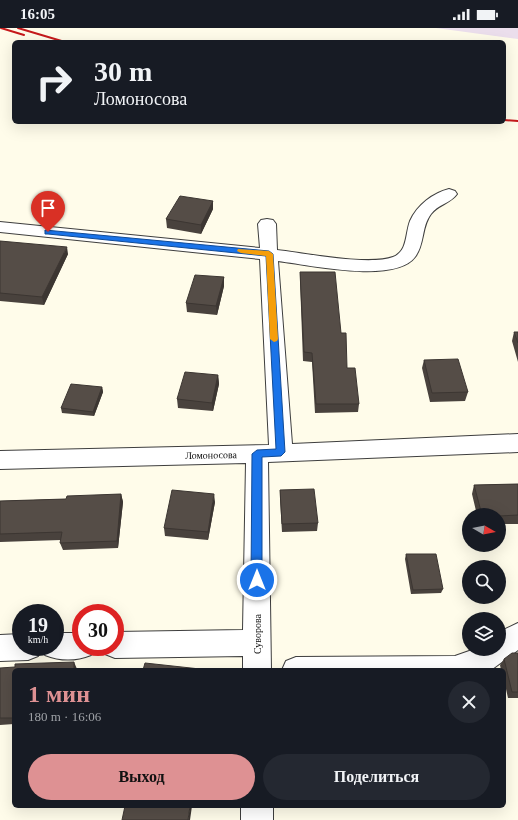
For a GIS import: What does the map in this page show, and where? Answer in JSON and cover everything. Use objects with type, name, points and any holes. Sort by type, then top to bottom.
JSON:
[{"type":"street","points":[[0,227],[269,254],[359,265],[384,265],[400,261],[408,256],[413,249],[421,215],[439,199],[449,194]]},
{"type":"street","name":"Суворова","points":[[257,668],[257,643],[269,453],[269,254],[267,224]]},
{"type":"street","name":"Ломоносова","points":[[0,460],[269,453],[518,443]]},
{"type":"street","points":[[506,642],[518,636]]},
{"type":"street","points":[[124,645],[257,643]]},
{"type":"street","points":[[0,648],[12,648]]},
{"type":"street","points":[[460,668],[473,666],[489,656]]},
{"type":"street","points":[[257,808],[257,820]]},
{"type":"shaded area","points":[[436,28],[518,28],[518,39]]},
{"type":"building","points":[[180,196],[213,201],[201,225],[166,219]]},
{"type":"building","points":[[0,241],[67,247],[42,297],[0,293]]},
{"type":"building","points":[[300,272],[335,272],[341,333],[346,333],[347,368],[355,368],[359,404],[316,404],[312,353],[304,352]]},
{"type":"building","points":[[195,275],[224,277],[216,306],[186,303]]},
{"type":"building","points":[[514,332],[518,332],[518,343]]},
{"type":"building","points":[[458,359],[468,392],[432,393],[424,360]]},
{"type":"building","points":[[185,372],[218,375],[212,403],[177,399]]},
{"type":"building","points":[[71,384],[102,387],[93,412],[61,408]]},
{"type":"building","points":[[518,484],[518,515],[506,516],[506,508],[480,508],[474,485]]},
{"type":"building","points":[[314,489],[318,523],[282,524],[280,490]]},
{"type":"building","points":[[172,490],[214,494],[208,532],[164,528]]},
{"type":"building","points":[[121,494],[117,541],[60,543],[62,532],[0,534],[0,501],[66,499],[67,496]]},
{"type":"building","points":[[406,554],[436,554],[443,589],[413,590]]},
{"type":"building","points":[[512,653],[518,653],[518,692],[512,692],[504,659]]},
{"type":"building","points":[[74,662],[74,668],[12,668],[12,718],[0,718],[0,668],[15,667],[15,664]]},
{"type":"building","points":[[145,663],[191,668],[144,668]]},
{"type":"building","points":[[125,808],[190,808],[188,820],[122,820]]},
{"type":"railway","points":[[1,28],[24,35]]},
{"type":"railway","points":[[18,28],[58,40]]},
{"type":"railway","points":[[506,120],[518,121]]},
{"type":"slow traffic","points":[[241,251],[269,254],[274,339]]},
{"type":"route","points":[[48,232],[269,254],[281,452],[257,454],[257,580]]}]
